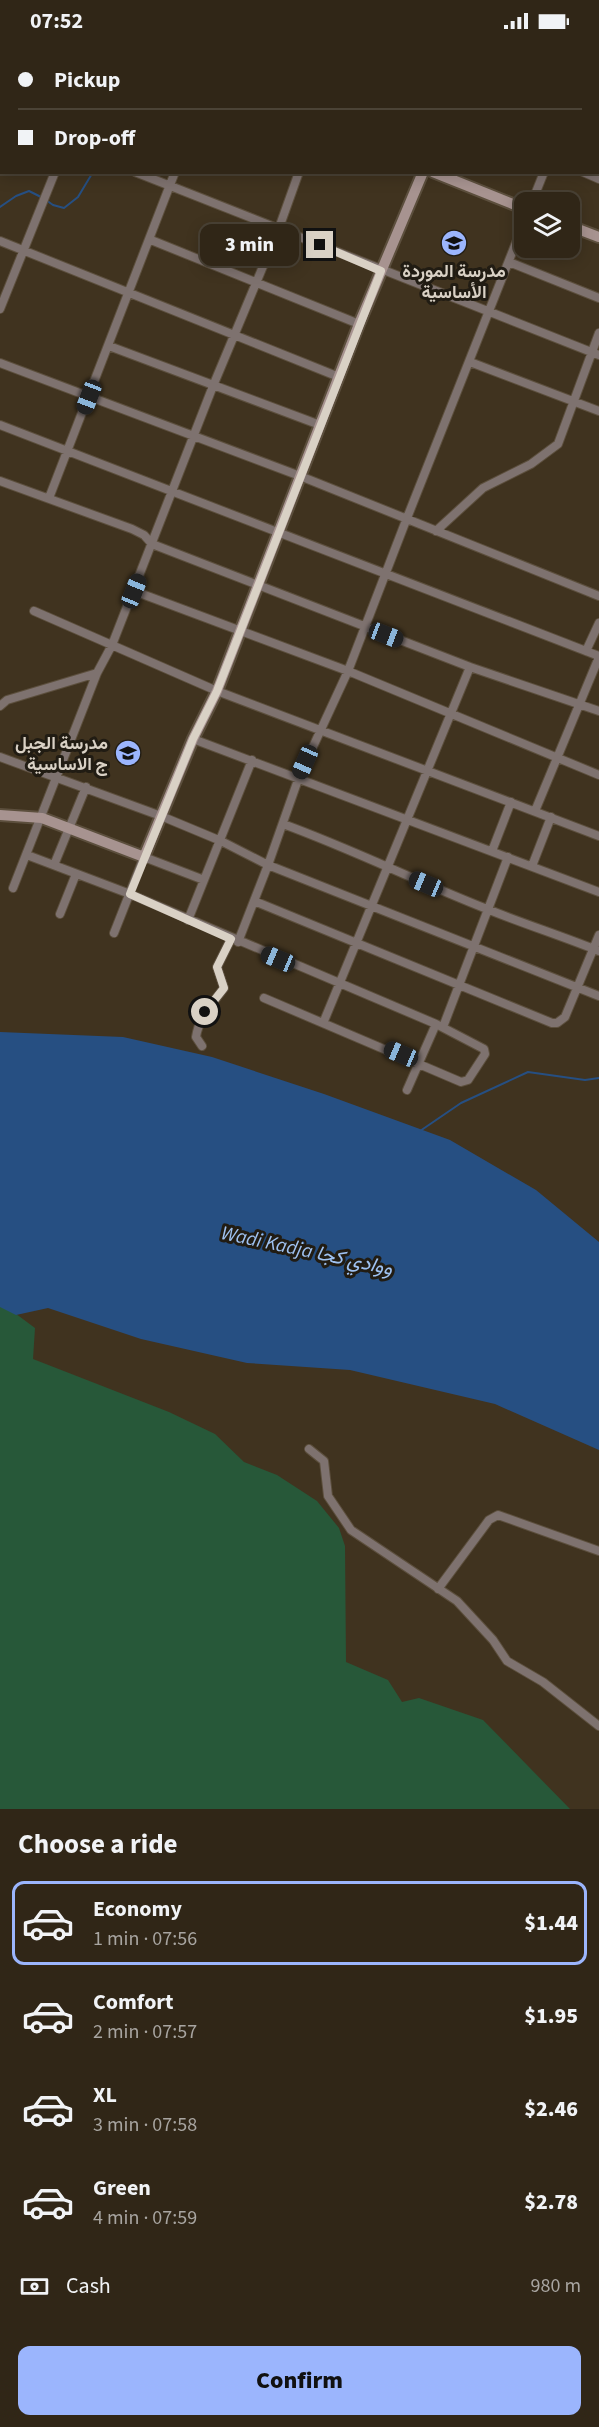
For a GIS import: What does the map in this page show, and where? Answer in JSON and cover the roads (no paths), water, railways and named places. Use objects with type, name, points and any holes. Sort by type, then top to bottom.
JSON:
[{"type":"main road","points":[[0,815],[42,818],[144,857],[193,739],[217,691],[359,324],[422,174]]},
{"type":"main road","points":[[438,174],[514,205]]},
{"type":"main road","points":[[580,230],[599,237]]},
{"type":"street","points":[[0,309],[54,174]]},
{"type":"street","points":[[140,174],[595,354]]},
{"type":"street","points":[[49,498],[151,240],[174,174]]},
{"type":"street","points":[[13,888],[97,673],[112,645],[134,591],[213,386],[279,228],[298,174]]},
{"type":"street","points":[[536,192],[543,174]]},
{"type":"street","points":[[151,240],[359,324]]},
{"type":"street","points":[[0,241],[339,377]]},
{"type":"street","points":[[202,1046],[196,1037],[197,1028],[205,1012],[224,988],[217,967],[254,901],[298,777],[348,672],[514,249]]},
{"type":"street","points":[[509,262],[599,298]]},
{"type":"street","points":[[436,531],[483,488],[531,464],[558,444],[595,354],[599,333]]},
{"type":"street","points":[[109,346],[320,425]]},
{"type":"street","points":[[470,362],[599,411]]},
{"type":"street","points":[[0,363],[300,476],[599,596]]},
{"type":"street","points":[[0,424],[599,656],[555,757],[535,811]]},
{"type":"street","points":[[0,482],[132,529],[144,535],[152,544],[365,627],[470,667],[599,711]]},
{"type":"street","points":[[134,591],[348,672],[599,775]]},
{"type":"street","points":[[34,611],[217,691],[599,836]]},
{"type":"street","points":[[586,651],[599,623]]},
{"type":"street","points":[[324,1021],[425,770],[470,667]]},
{"type":"street","points":[[0,706],[7,700],[97,673]]},
{"type":"street","points":[[193,739],[599,892]]},
{"type":"street","points":[[0,757],[161,816],[221,841],[268,865],[599,996]]},
{"type":"street","points":[[188,920],[252,760]]},
{"type":"street","points":[[54,865],[86,787]]},
{"type":"street","points":[[492,851],[511,802]]},
{"type":"street","points":[[532,867],[551,818]]},
{"type":"street","points":[[283,824],[336,843],[386,867],[488,909],[596,950]]},
{"type":"street","points":[[27,855],[130,894],[439,1026],[484,1049],[485,1054],[465,1083],[324,1021],[264,998]]},
{"type":"street","points":[[114,933],[144,857],[204,880]]},
{"type":"street","points":[[407,1090],[458,985],[508,857]]},
{"type":"street","points":[[60,914],[76,874]]},
{"type":"street","points":[[254,901],[355,944],[557,1023],[565,1017],[596,950],[599,935]]},
{"type":"street","points":[[309,1449],[324,1461],[328,1496],[351,1530],[457,1601],[493,1640],[507,1661],[543,1682],[599,1726]]},
{"type":"street","points":[[438,1589],[489,1520],[498,1515],[599,1551]]},
{"type":"water","name":"Wadi Kadja ووادي كجا","points":[[0,1032],[123,1037],[212,1057],[324,1094],[450,1140],[536,1190],[599,1242],[599,1450],[495,1404],[350,1370],[247,1363],[141,1339],[48,1308],[16,1315],[0,1307]]},
{"type":"waterway","points":[[46,200],[64,208],[78,197],[92,174]]},
{"type":"waterway","points":[[0,207],[16,196],[29,191],[41,197]]},
{"type":"waterway","points":[[420,1131],[461,1103],[528,1072],[585,1080],[599,1078]]},
{"type":"place","name":"مدرسة الموردة الأساسية","points":[[454,243]]},
{"type":"place","name":"مدرسة الجبل ج الاساسية","points":[[128,753]]}]
